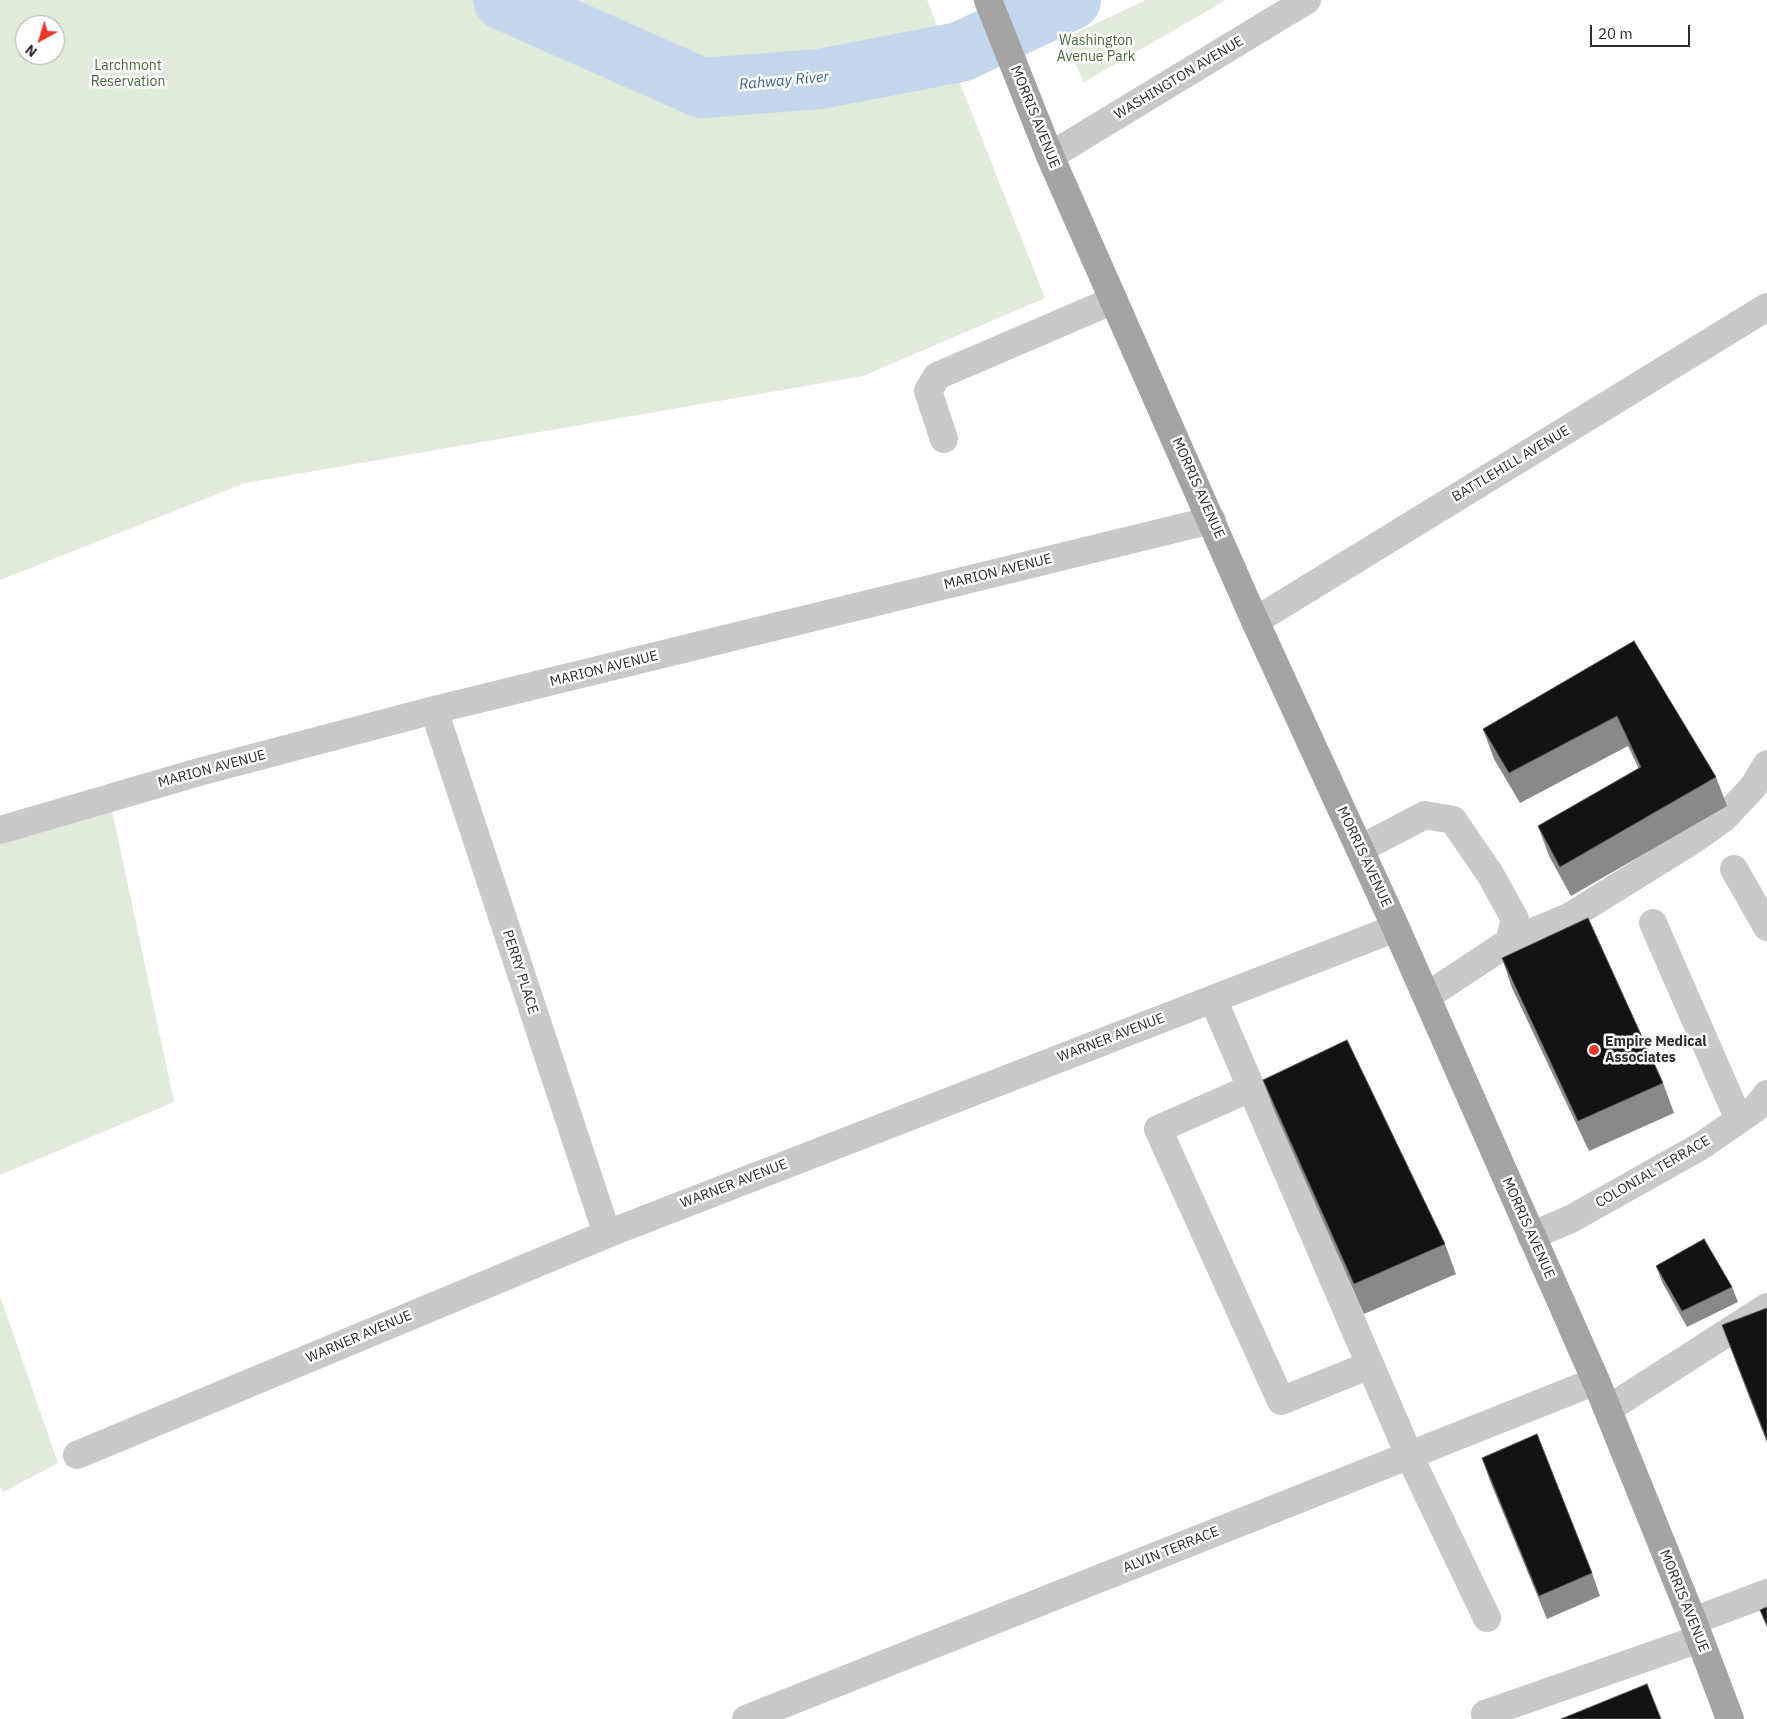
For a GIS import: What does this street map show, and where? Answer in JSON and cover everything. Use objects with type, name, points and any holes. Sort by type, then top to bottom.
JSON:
[{"type":"main road","name":"MORRIS AVENUE","points":[[988,0],[1050,156],[1255,621],[1396,928],[1596,1381],[1730,1719]]},
{"type":"street","name":"WASHINGTON AVENUE","points":[[1050,156],[1307,0]]},
{"type":"street","points":[[944,439],[928,391],[936,376],[1114,300]]},
{"type":"street","name":"BATTLEHILL AVENUE","points":[[1255,621],[1767,307]]},
{"type":"street","name":"MARION AVENUE","points":[[0,830],[198,772],[434,710],[1212,520]]},
{"type":"street","name":"PERRY PLACE","points":[[434,710],[607,1234]]},
{"type":"street","points":[[1426,996],[1509,942],[1569,917],[1693,840],[1724,818],[1753,788],[1767,764]]},
{"type":"street","points":[[1360,849],[1425,815],[1453,820],[1490,874],[1514,918],[1509,942]]},
{"type":"street","points":[[1734,869],[1767,927]]},
{"type":"street","points":[[1653,923],[1739,1120]]},
{"type":"street","name":"WARNER AVENUE","points":[[77,1455],[607,1234],[1396,928]]},
{"type":"street","points":[[1212,999],[1409,1455],[1487,1618]]},
{"type":"street","points":[[1251,1088],[1158,1129],[1281,1401],[1370,1365]]},
{"type":"street","name":"COLONIAL TERRACE","points":[[1531,1236],[1571,1219],[1701,1146],[1756,1108],[1767,1094]]},
{"type":"street","points":[[1608,1410],[1767,1307]]},
{"type":"street","name":"ALVIN TERRACE","points":[[746,1719],[1596,1381]]},
{"type":"street","points":[[1481,1717],[1696,1630],[1767,1592]]},
{"type":"green space","name":"Larchmont Reservation","points":[[0,0],[927,0],[1045,298],[863,376],[245,483],[0,580]]},
{"type":"green space","name":"Washington Avenue Park","points":[[1146,0],[1226,0],[1084,82],[1063,39]]},
{"type":"green space","points":[[109,796],[174,1102],[0,1175],[0,826]]},
{"type":"green space","points":[[0,1296],[58,1463],[3,1492],[0,1487]]},
{"type":"building","points":[[1634,641],[1716,777],[1560,867],[1538,826],[1641,767],[1617,716],[1509,773],[1483,729]]},
{"type":"building","name":"Empire Medical Associates","points":[[1588,918],[1663,1083],[1578,1121],[1502,958]]},
{"type":"building","points":[[1347,1040],[1445,1244],[1354,1284],[1263,1080]]},
{"type":"building","points":[[1704,1239],[1732,1287],[1682,1311],[1656,1266]]},
{"type":"building","points":[[1767,1308],[1767,1440],[1722,1325]]},
{"type":"building","points":[[1537,1434],[1592,1573],[1539,1596],[1482,1458]]},
{"type":"building","points":[[1767,1607],[1767,1626],[1760,1610]]},
{"type":"building","points":[[1647,1684],[1661,1719],[1561,1719]]},
{"type":"waterway","name":"Rahway River","points":[[503,0],[702,88],[820,79],[960,52],[1071,0]]},
{"type":"place","name":"Empire Medical Associates","points":[[1594,1050]]}]
